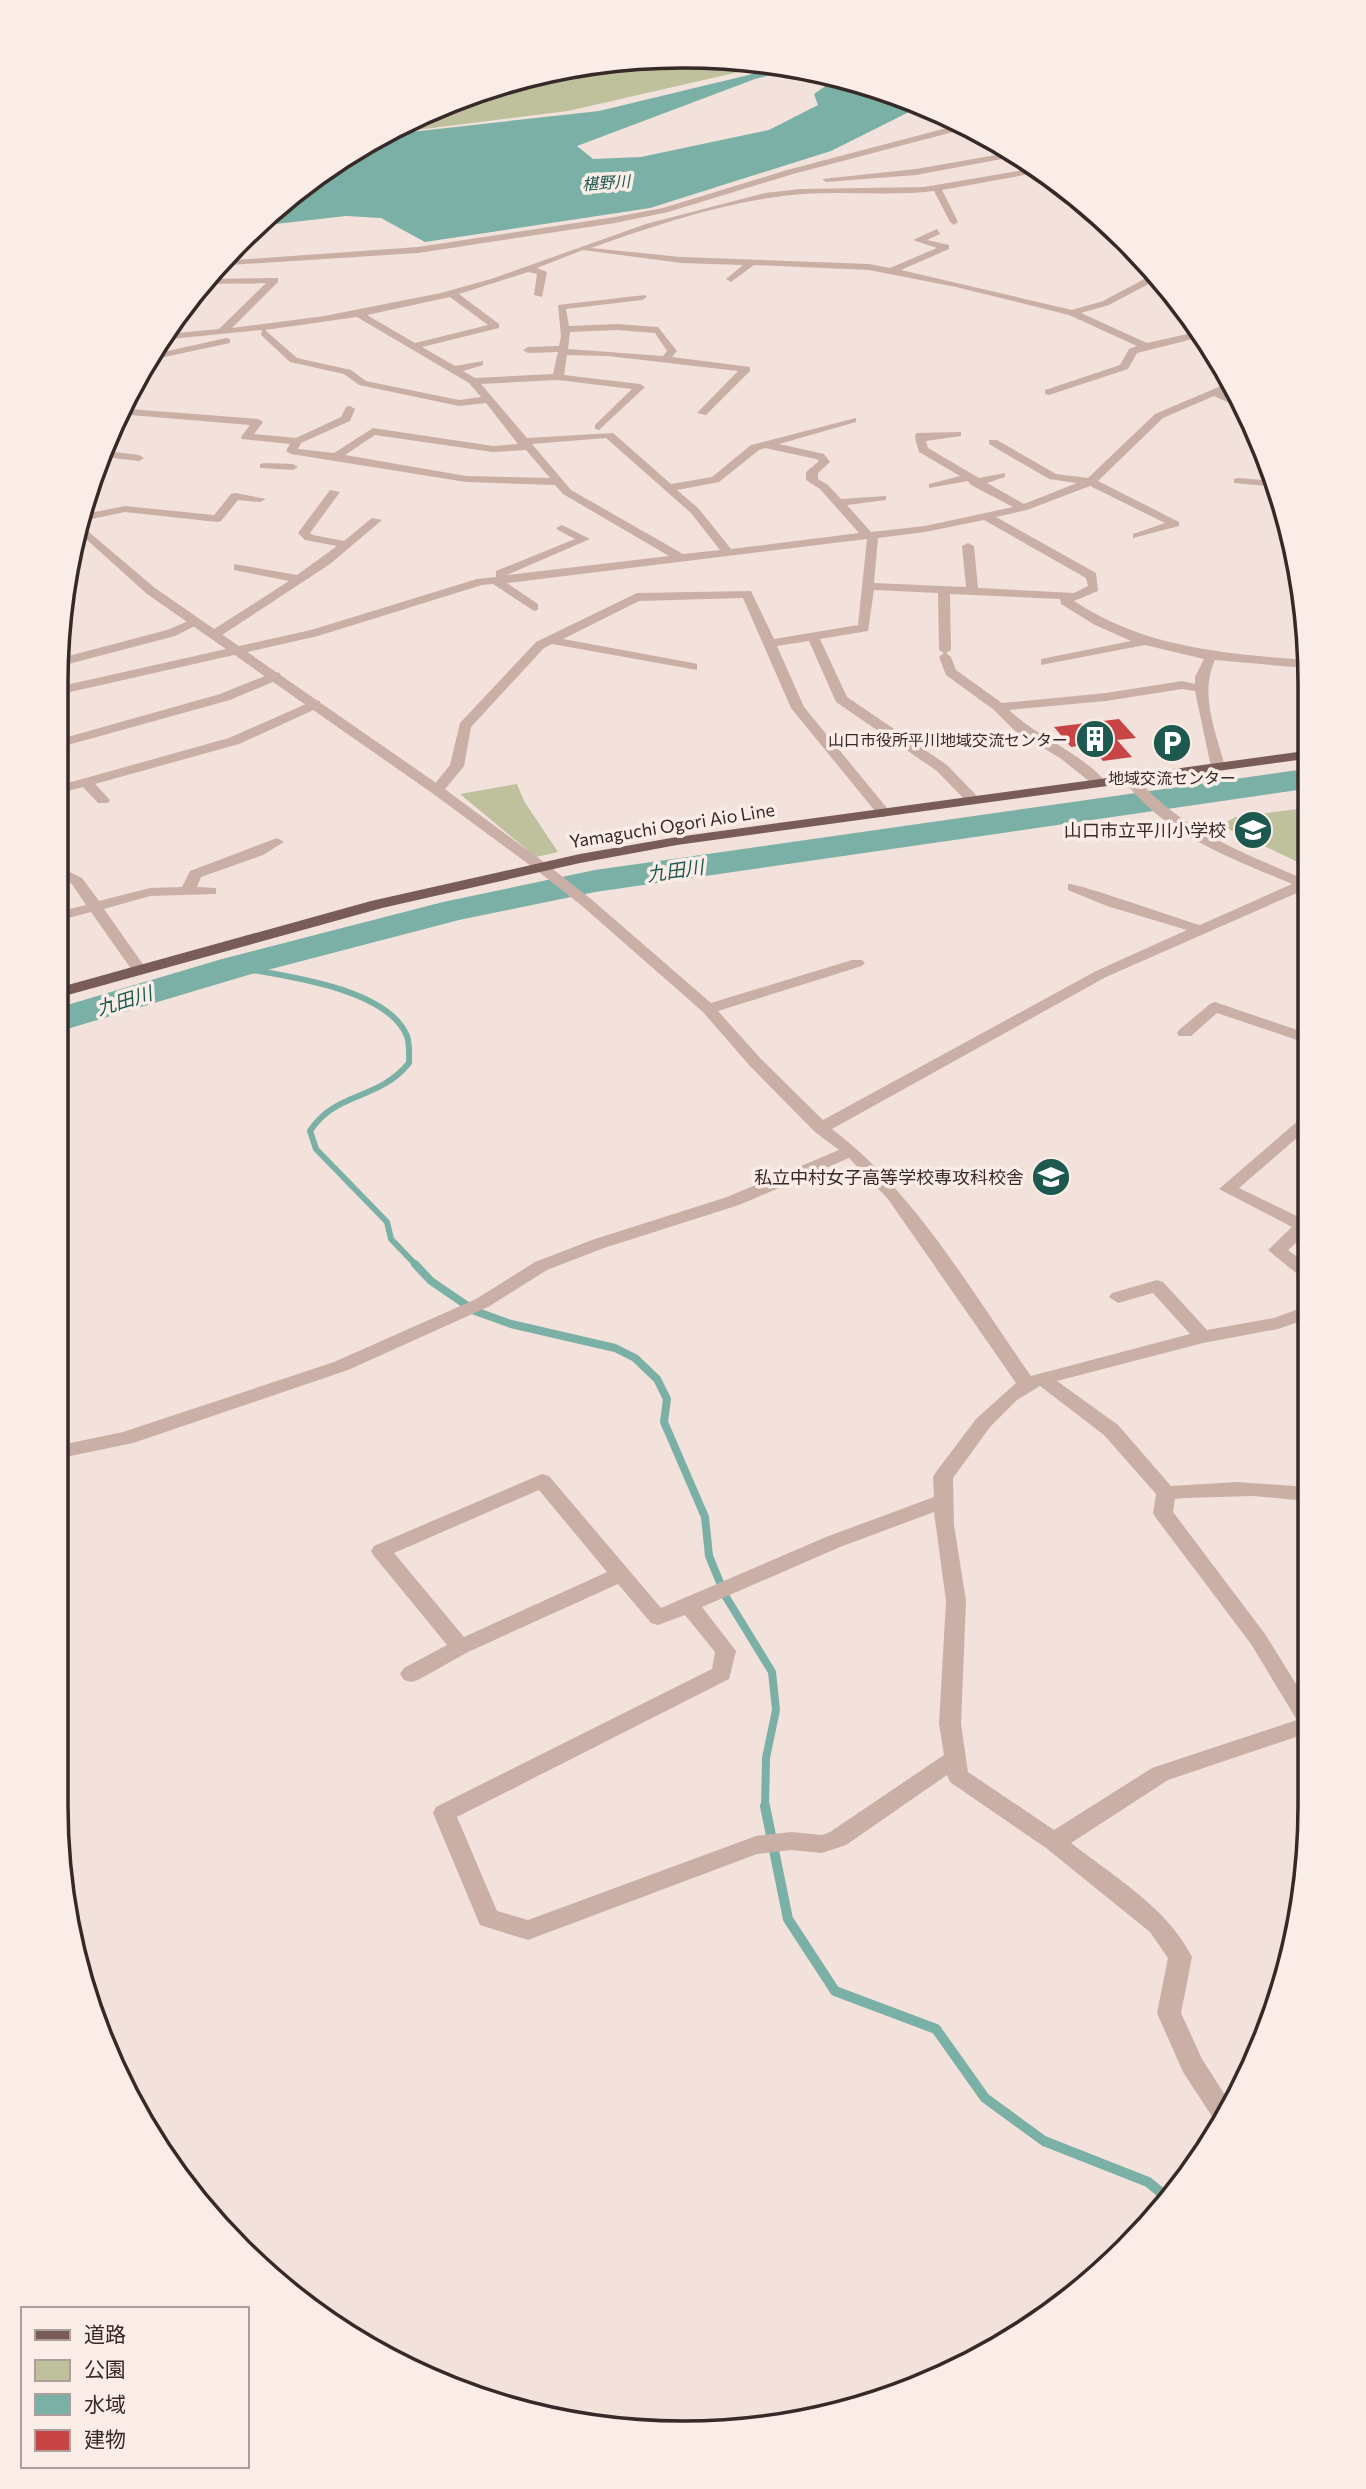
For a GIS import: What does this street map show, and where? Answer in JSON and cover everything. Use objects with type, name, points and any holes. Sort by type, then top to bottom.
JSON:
[{"type":"main road","name":"Yamaguchi Ogori Aio Line","points":[[68,989],[349,912],[540,866],[677,841],[1099,782],[1133,784],[1218,767],[1298,756]]},
{"type":"street","points":[[235,263],[418,250],[562,229],[665,210],[784,174],[950,130]]},
{"type":"street","points":[[784,174],[822,179],[904,174],[1000,157]]},
{"type":"street","points":[[885,165],[904,174]]},
{"type":"street","points":[[163,356],[451,293],[530,270],[580,248],[774,194],[821,190],[937,188],[1025,172]]},
{"type":"street","points":[[821,190],[822,179]]},
{"type":"street","points":[[937,188],[954,222]]},
{"type":"street","points":[[892,271],[946,247],[918,240],[937,232]]},
{"type":"street","points":[[580,248],[681,260],[869,267],[1072,313],[1146,346]]},
{"type":"street","points":[[731,279],[751,263]]},
{"type":"street","points":[[530,270],[542,272],[539,295]]},
{"type":"street","points":[[218,282],[275,280],[222,332]]},
{"type":"street","points":[[1072,313],[1106,303],[1147,281]]},
{"type":"street","points":[[413,346],[496,326],[451,293]]},
{"type":"street","points":[[558,377],[565,329],[561,307],[642,297]]},
{"type":"street","points":[[359,314],[472,381],[567,492],[681,558]]},
{"type":"street","points":[[176,336],[308,323]]},
{"type":"street","points":[[565,329],[658,330],[672,351],[666,359]]},
{"type":"street","points":[[264,333],[294,360],[351,373],[363,383],[459,403],[486,400]]},
{"type":"street","points":[[1049,392],[1124,367],[1133,351],[1191,337]]},
{"type":"street","points":[[528,350],[563,350],[746,369],[702,413]]},
{"type":"street","points":[[453,370],[479,363]]},
{"type":"street","points":[[472,381],[558,377],[652,389]]},
{"type":"street","points":[[599,427],[640,387]]},
{"type":"street","points":[[481,582],[870,536],[988,517],[1023,508],[1091,482],[1159,416],[1222,389]]},
{"type":"street","points":[[1214,393],[1228,400]]},
{"type":"street","points":[[264,466],[294,469],[288,458],[294,446],[346,419],[350,409]]},
{"type":"street","points":[[131,412],[258,422],[246,437],[336,457],[466,479],[558,482]]},
{"type":"street","points":[[667,488],[715,481],[755,447],[852,420]]},
{"type":"street","points":[[336,457],[373,431],[494,449],[609,435],[695,511],[729,553]]},
{"type":"street","points":[[957,434],[920,437],[923,450],[971,481],[1023,508]]},
{"type":"street","points":[[993,442],[1053,477],[1091,482],[1175,524],[1137,536]]},
{"type":"street","points":[[765,445],[820,456],[825,462],[812,472],[813,481],[824,486],[870,536],[864,628],[774,643]]},
{"type":"street","points":[[112,455],[139,458]]},
{"type":"street","points":[[933,486],[1001,475]]},
{"type":"street","points":[[1238,481],[1264,483]]},
{"type":"street","points":[[334,492],[304,533],[309,538],[349,545]]},
{"type":"street","points":[[219,496],[260,499]]},
{"type":"street","points":[[91,516],[125,509],[217,519],[235,496]]},
{"type":"street","points":[[839,503],[882,498]]},
{"type":"street","points":[[988,517],[1092,576],[1094,588],[1065,601],[1093,621],[1143,642],[1211,656],[1297,663]]},
{"type":"street","points":[[215,634],[349,545],[376,520]]},
{"type":"street","points":[[68,689],[366,618],[481,582],[584,539],[562,528]]},
{"type":"street","points":[[87,534],[151,591],[239,650],[556,877],[708,1009],[755,1062],[894,1195],[1035,1382],[1111,1430],[1166,1493],[1163,1513],[1258,1639],[1298,1706]]},
{"type":"street","points":[[968,546],[972,591]]},
{"type":"street","points":[[238,567],[298,579]]},
{"type":"street","points":[[495,580],[534,607]]},
{"type":"street","points":[[867,586],[1073,596]]},
{"type":"street","points":[[944,590],[945,653],[950,673],[999,707],[1020,728],[1065,755],[1099,782]]},
{"type":"street","points":[[437,790],[457,766],[465,726],[540,645],[637,597],[747,594],[798,708],[884,813]]},
{"type":"street","points":[[69,660],[171,633],[197,622]]},
{"type":"street","points":[[813,637],[841,699],[942,768],[972,800]]},
{"type":"street","points":[[550,640],[693,667]]},
{"type":"street","points":[[1045,662],[1143,642]]},
{"type":"street","points":[[1211,656],[1201,677],[1218,767]]},
{"type":"street","points":[[68,741],[225,697],[275,676]]},
{"type":"street","points":[[999,707],[1107,697],[1182,685],[1202,689]]},
{"type":"street","points":[[68,787],[234,741],[315,704]]},
{"type":"street","points":[[86,782],[103,800]]},
{"type":"street","points":[[1133,784],[1158,812],[1198,838],[1298,881]]},
{"type":"street","points":[[188,891],[195,874],[223,862],[260,853],[277,842]]},
{"type":"street","points":[[68,876],[77,881],[88,900],[98,908],[139,970]]},
{"type":"street","points":[[1073,887],[1201,930]]},
{"type":"street","points":[[821,1128],[1101,974],[1298,887]]},
{"type":"street","points":[[68,915],[150,892],[211,891]]},
{"type":"street","points":[[708,1009],[857,963]]},
{"type":"street","points":[[1185,1033],[1215,1007],[1298,1035]]},
{"type":"street","points":[[1298,1129],[1228,1189],[1298,1223]]},
{"type":"street","points":[[68,1450],[126,1438],[341,1366],[482,1303],[541,1266],[598,1244],[733,1201],[851,1151]]},
{"type":"street","points":[[1298,1231],[1277,1250],[1298,1266]]},
{"type":"street","points":[[1118,1297],[1157,1286],[1203,1337]]},
{"type":"street","points":[[1218,2107],[1192,2065],[1169,2013],[1180,1957],[1158,1925],[1054,1842],[958,1776],[950,1724],[956,1601],[942,1501],[943,1477],[983,1423],[1035,1382],[1203,1337],[1278,1323],[1298,1315]]},
{"type":"street","points":[[461,1647],[381,1551],[542,1481],[658,1618],[833,1542],[942,1501]]},
{"type":"street","points":[[1166,1493],[1214,1488],[1263,1488],[1298,1493]]},
{"type":"street","points":[[411,1674],[461,1647],[621,1574]]},
{"type":"street","points":[[688,1605],[726,1651],[722,1673],[444,1813],[488,1918],[528,1930],[756,1845],[791,1840],[822,1844],[838,1839],[956,1759]]},
{"type":"street","points":[[1054,1842],[1160,1774],[1298,1726]]},
{"type":"green space","points":[[683,68],[740,72],[568,111],[415,130],[485,101],[563,80]]},
{"type":"green space","points":[[517,784],[524,801],[558,852],[536,857],[460,794]]},
{"type":"green space","points":[[1298,809],[1298,862],[1220,825],[1236,817]]},
{"type":"water","name":"椹野川","points":[[755,73],[770,75],[577,146],[593,159],[641,157],[769,130],[818,105],[814,94],[826,85],[909,112],[831,151],[650,208],[425,242],[381,218],[346,216],[275,224],[341,172],[411,132],[599,111]]},
{"type":"building","name":"山口市役所平川地域交流センター","points":[[1119,719],[1136,738],[1117,740],[1132,757],[1103,761],[1089,744],[1071,747],[1054,727]]},
{"type":"waterway","name":"九田川","points":[[68,1017],[235,967],[456,910],[595,881],[1298,780]]},
{"type":"waterway","points":[[235,967],[304,979],[356,995],[396,1019],[407,1036],[409,1063],[397,1075],[371,1091],[332,1109],[320,1118],[310,1131],[316,1149],[387,1222],[391,1239],[416,1265]]},
{"type":"waterway","points":[[415,1264],[431,1281],[475,1311],[511,1324],[615,1348],[635,1358],[657,1379],[667,1399],[664,1422],[705,1517],[709,1556],[726,1597],[772,1672],[776,1710],[766,1758],[765,1806]]},
{"type":"waterway","points":[[765,1806],[788,1919],[835,1991],[936,2029],[985,2098],[1044,2141],[1148,2182],[1161,2192]]},
{"type":"place","name":"山口市役所平川地域交流センター","points":[[1095,739]]},
{"type":"place","name":"地域交流センター","points":[[1172,743]]},
{"type":"place","name":"山口市立平川小学校","points":[[1253,830]]},
{"type":"place","name":"私立中村女子高等学校専攻科校舎","points":[[1051,1177]]}]
